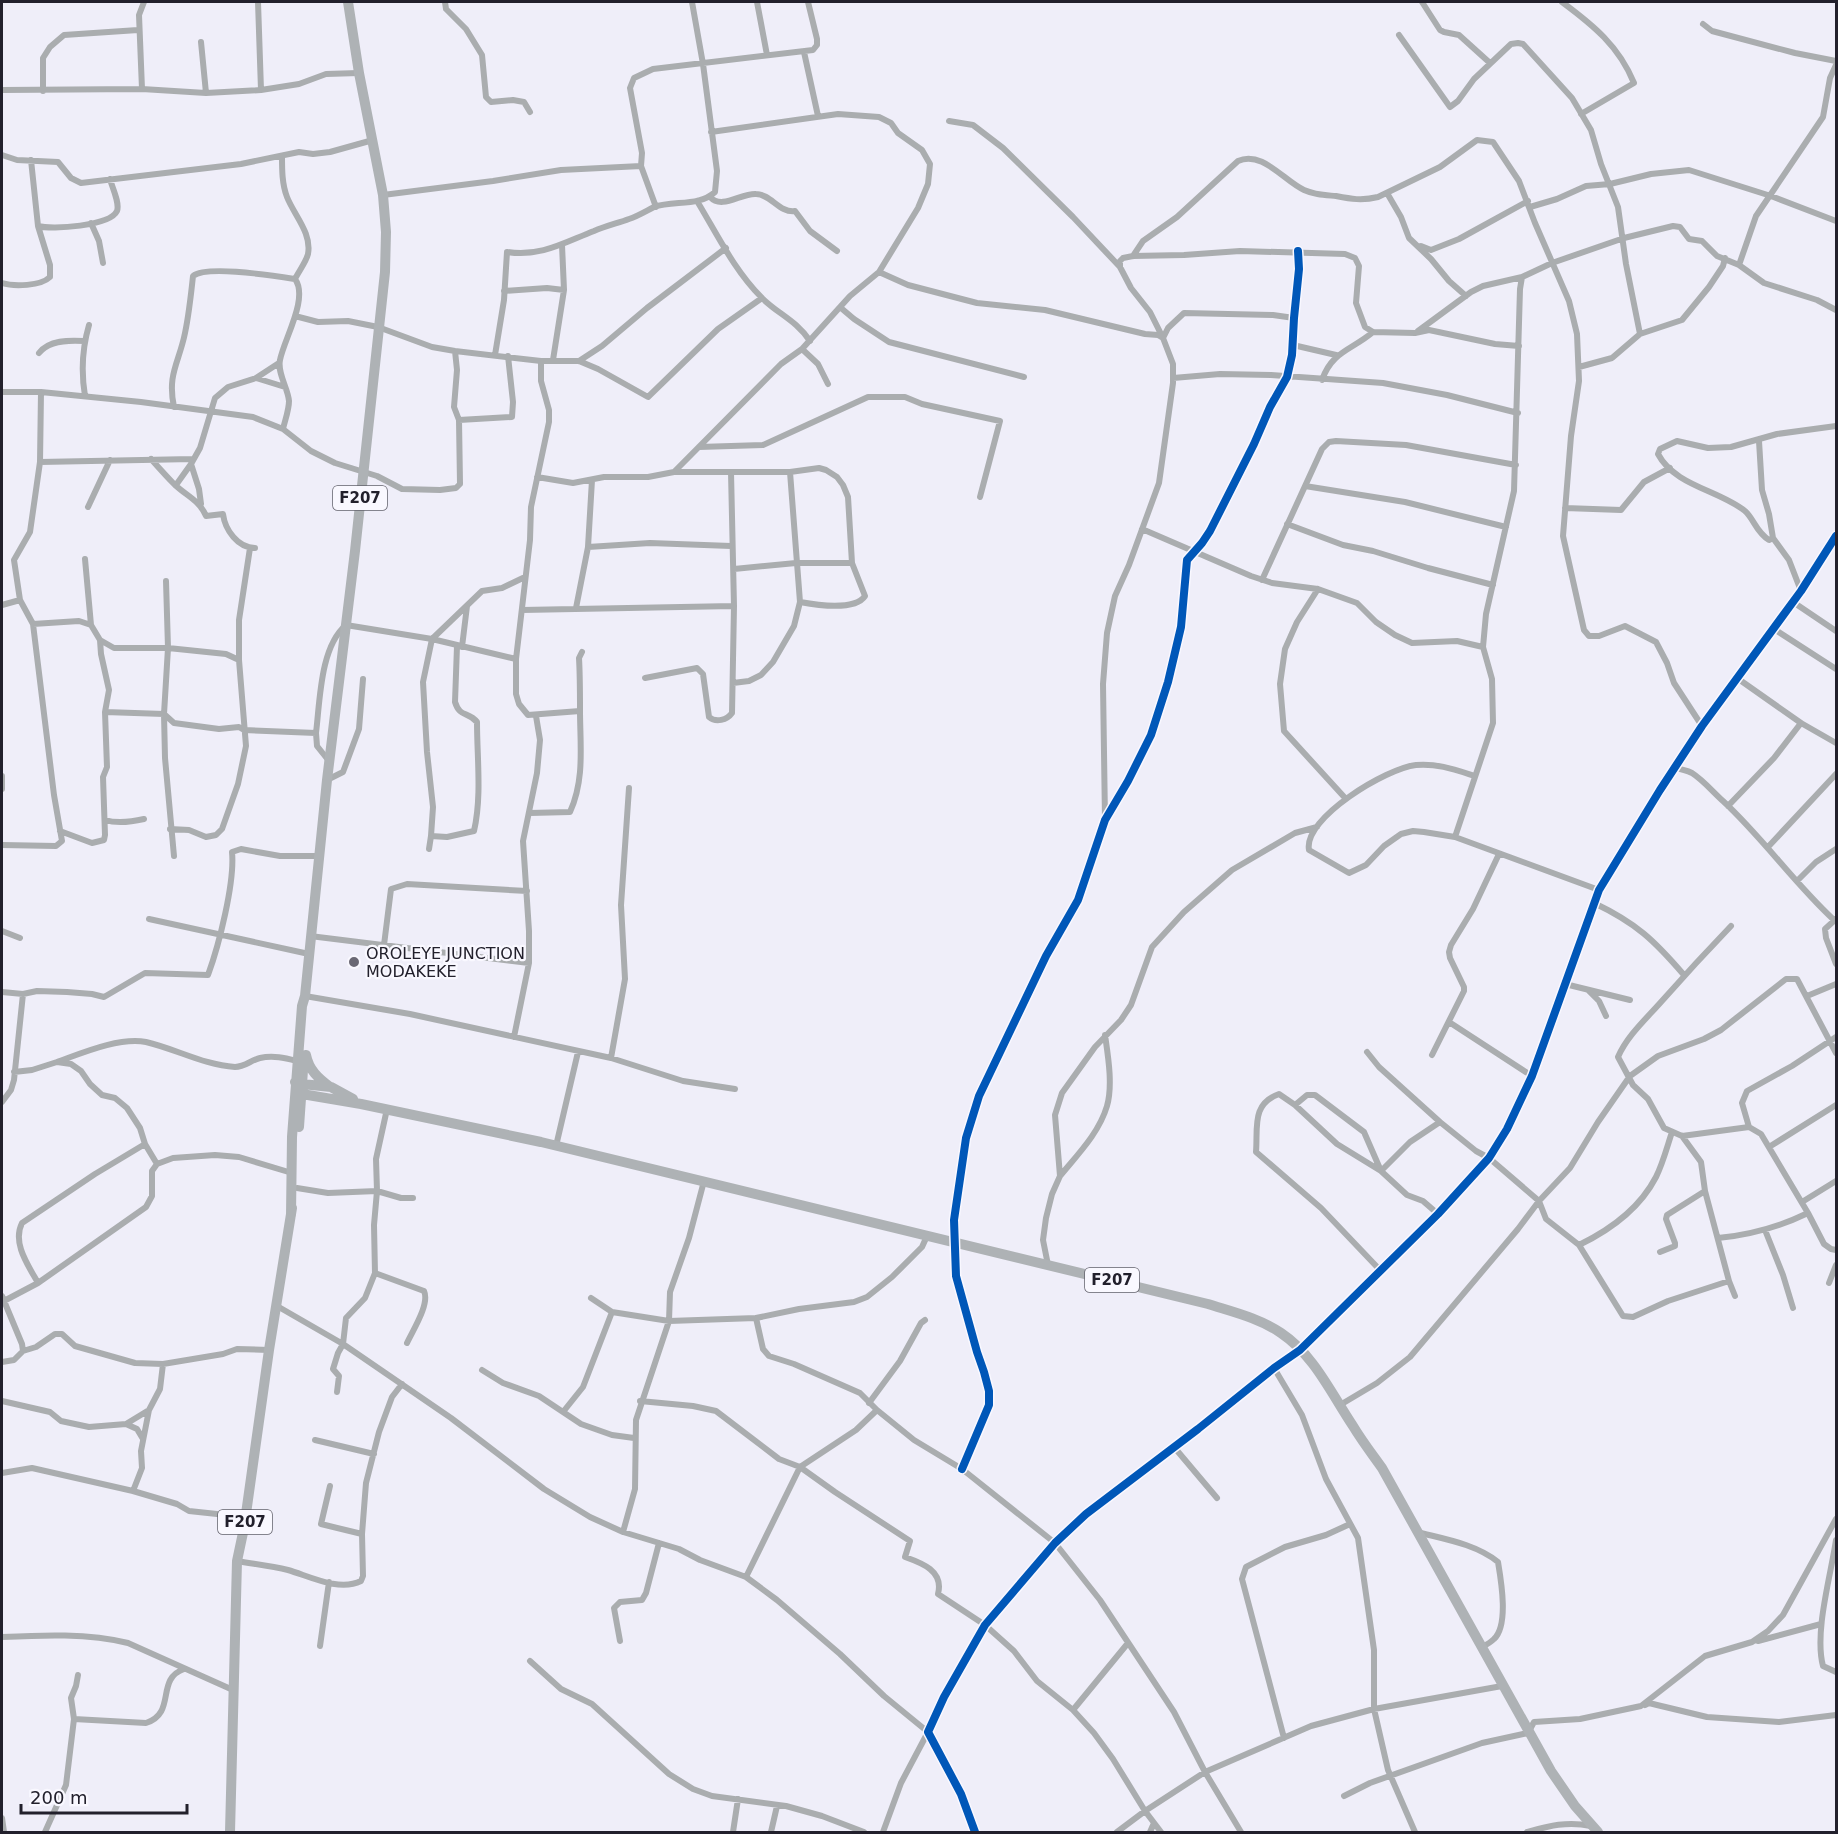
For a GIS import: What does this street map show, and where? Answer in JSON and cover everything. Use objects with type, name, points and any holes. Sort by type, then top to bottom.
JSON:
[{"type":"main road","name":"F207","points":[[230,1833],[237,1562],[269,1350],[297,1188],[299,1128],[297,1061],[302,1006],[305,996],[327,780],[385,272],[386,232],[382,195],[348,2]]},
{"type":"main road","name":"F207","points":[[291,1215],[298,1088],[305,1050],[307,1007],[305,996]]},
{"type":"main road","points":[[305,1050],[310,1067],[331,1087]]},
{"type":"main road","name":"F207","points":[[298,1088],[331,1087],[361,1104]]},
{"type":"main road","name":"F207","points":[[298,1088],[318,1098],[387,1109],[556,1146],[956,1244],[1048,1264],[1208,1304],[1249,1317],[1278,1331],[1320,1372],[1382,1468],[1528,1733],[1551,1771],[1595,1829]]},
{"type":"main road","points":[[299,1128],[304,1111],[310,1102],[318,1098]]},
{"type":"street","points":[[142,90],[138,30],[140,8],[144,2]]},
{"type":"street","points":[[258,2],[261,90]]},
{"type":"street","points":[[445,2],[446,9],[466,29],[482,55],[486,97],[491,102],[513,100],[524,102],[530,112]]},
{"type":"street","points":[[495,355],[507,252],[532,254],[562,245],[656,207],[697,201],[710,197],[715,192],[717,171],[703,64],[692,2]]},
{"type":"street","points":[[757,2],[767,55]]},
{"type":"street","points":[[656,207],[641,166],[642,153],[630,88],[634,78],[653,69],[813,50],[817,45],[808,2]]},
{"type":"street","points":[[1422,2],[1440,30],[1459,35],[1491,63]]},
{"type":"street","points":[[1562,2],[1610,41],[1634,83],[1581,114]]},
{"type":"street","points":[[1703,24],[1712,31],[1836,63],[1830,78],[1823,117],[1756,216],[1739,265]]},
{"type":"street","points":[[43,91],[43,58],[50,47],[64,35],[138,30]]},
{"type":"street","points":[[1400,35],[1450,107],[1456,104],[1474,80],[1491,63],[1511,45],[1518,43],[1524,44],[1572,98],[1591,130],[1601,164],[1618,207],[1621,239],[1640,334]]},
{"type":"street","points":[[201,42],[206,93]]},
{"type":"street","points":[[804,52],[818,116]]},
{"type":"street","points":[[2,90],[142,90],[206,93],[261,90],[300,84],[326,74],[359,73]]},
{"type":"street","points":[[674,472],[781,364],[810,341],[850,296],[879,272],[918,208],[928,184],[930,164],[922,150],[898,133],[891,123],[879,117],[838,114],[711,132]]},
{"type":"street","points":[[949,121],[973,125],[1003,148],[1120,267],[1131,288],[1150,312],[1173,364],[1172,399],[1158,483],[1129,565],[1114,596],[1107,633],[1103,684],[1105,820]]},
{"type":"street","points":[[2,154],[17,160],[58,162],[71,178],[81,183],[241,164],[299,152],[330,152],[373,140]]},
{"type":"street","points":[[1133,256],[1143,241],[1177,218],[1244,158],[1258,160],[1302,189],[1319,196],[1367,200],[1388,193],[1440,167],[1477,140],[1492,142],[1519,181],[1529,204],[1534,224],[1569,301],[1577,334],[1580,381],[1571,436],[1563,536],[1584,630],[1589,636],[1599,636],[1625,626],[1656,642],[1674,683],[1702,726]]},
{"type":"street","points":[[282,156],[282,179],[287,198],[305,230],[308,246],[308,255],[295,279]]},
{"type":"street","points":[[2,283],[14,285],[43,282],[50,277],[50,265],[38,226],[31,160]]},
{"type":"street","points":[[382,195],[561,170],[641,166]]},
{"type":"street","points":[[1416,244],[1431,250],[1459,239],[1529,204],[1557,199],[1586,186],[1610,184],[1651,174],[1689,170],[1771,196],[1836,221]]},
{"type":"street","points":[[38,226],[58,227],[106,219],[117,211],[118,206],[110,178]]},
{"type":"street","points":[[1388,193],[1398,210],[1409,238],[1466,296]]},
{"type":"street","points":[[710,197],[720,202],[751,194],[762,194],[782,209],[789,212],[795,211],[810,231],[837,251]]},
{"type":"street","points":[[697,201],[726,248],[732,264],[762,297],[801,328],[810,341]]},
{"type":"street","points":[[91,223],[99,241],[104,262]]},
{"type":"street","points":[[1415,333],[1483,286],[1522,277],[1552,262],[1621,239],[1673,226],[1680,227],[1689,239],[1702,241],[1717,256],[1739,265],[1764,283],[1817,300],[1836,310]]},
{"type":"street","points":[[553,360],[564,290],[562,245]]},
{"type":"street","points":[[579,361],[602,346],[646,308],[726,248]]},
{"type":"street","points":[[1120,267],[1120,261],[1123,258],[1133,256],[1240,251],[1345,254],[1355,258],[1359,266],[1356,303],[1365,327],[1373,332],[1415,333],[1429,330],[1495,344],[1518,346]]},
{"type":"street","points":[[962,1469],[989,1405],[989,1391],[956,1276],[954,1220],[966,1138],[980,1096],[1046,956],[1078,900],[1105,820],[1151,735],[1168,682],[1181,627],[1187,560],[1210,531],[1287,377],[1293,345],[1299,269],[1298,251]]},
{"type":"street","points":[[1579,367],[1612,358],[1640,334],[1682,320],[1709,287],[1723,266],[1725,258]]},
{"type":"street","points":[[174,407],[171,378],[185,334],[193,276],[198,272],[230,272],[295,279],[299,284],[300,293],[295,316],[279,363],[289,401],[283,429]]},
{"type":"street","points":[[879,272],[908,285],[977,303],[1045,310],[1163,338]]},
{"type":"street","points":[[1455,837],[1493,723],[1492,679],[1483,647],[1486,614],[1514,491],[1522,277]]},
{"type":"street","points":[[504,291],[547,288],[564,290]]},
{"type":"street","points":[[295,316],[318,322],[348,321],[378,327],[432,347],[455,351],[541,361],[579,361],[648,397],[718,329],[762,297]]},
{"type":"street","points":[[841,308],[889,342],[1024,377]]},
{"type":"street","points":[[1163,338],[1168,328],[1184,313],[1273,315],[1294,318]]},
{"type":"street","points":[[85,396],[82,377],[84,341],[89,325]]},
{"type":"street","points":[[1322,380],[1327,367],[1336,356],[1373,332]]},
{"type":"street","points":[[39,353],[49,344],[72,340],[84,341]]},
{"type":"street","points":[[1293,345],[1336,356]]},
{"type":"street","points":[[801,350],[818,364],[828,384]]},
{"type":"street","points":[[2,392],[41,392],[85,396],[253,417],[283,429],[311,451],[335,463],[377,476],[402,489],[440,490],[456,488],[460,484],[459,420],[454,407],[457,370],[455,351]]},
{"type":"street","points":[[459,420],[512,417],[513,402],[508,356]]},
{"type":"street","points":[[541,361],[541,381],[549,410],[545,445],[531,507],[530,540],[516,659],[516,694],[519,704],[528,715],[580,711]]},
{"type":"street","points":[[176,485],[200,448],[215,398],[228,387],[256,378],[279,363]]},
{"type":"street","points":[[1173,378],[1220,374],[1383,383],[1447,395],[1518,413]]},
{"type":"street","points":[[256,378],[285,387]]},
{"type":"street","points":[[2,845],[56,846],[62,841],[33,624],[20,600],[14,561],[30,532],[40,462],[41,392]]},
{"type":"street","points":[[699,447],[763,445],[868,397],[905,397],[922,404],[1000,421],[980,497]]},
{"type":"street","points":[[1773,538],[1769,540],[1764,537],[1747,512],[1686,480],[1670,468],[1658,454],[1660,449],[1677,441],[1708,448],[1731,447],[1759,441],[1777,434],[1836,426]]},
{"type":"street","points":[[1759,441],[1761,489],[1769,514],[1773,538],[1789,560],[1801,591]]},
{"type":"street","points":[[1262,580],[1322,449],[1329,442],[1406,445],[1516,465]]},
{"type":"street","points":[[40,462],[151,459],[192,462]]},
{"type":"street","points":[[151,459],[191,499],[201,504]]},
{"type":"street","points":[[88,507],[110,460]]},
{"type":"street","points":[[170,829],[189,830],[207,837],[216,835],[222,829],[243,765],[246,746],[239,660],[239,620],[253,548],[236,540],[224,526],[223,514],[206,516],[201,504],[192,462]]},
{"type":"street","points":[[537,477],[573,483],[603,477],[648,477],[674,472],[790,472],[819,468],[837,477],[848,497],[852,563],[866,593],[863,600],[848,605],[818,605],[800,602]]},
{"type":"street","points":[[1566,508],[1621,510],[1644,482],[1670,468]]},
{"type":"street","points":[[645,678],[697,668],[703,674],[707,714],[712,720],[726,719],[732,713],[734,569],[731,472]]},
{"type":"street","points":[[733,683],[749,681],[761,675],[773,662],[794,626],[800,602],[790,472]]},
{"type":"street","points":[[576,608],[588,547],[592,480]]},
{"type":"street","points":[[1305,486],[1405,502],[1506,527]]},
{"type":"street","points":[[1287,524],[1343,545],[1373,551],[1493,585]]},
{"type":"street","points":[[1142,529],[1262,580],[1318,589],[1356,603],[1376,622],[1412,643],[1457,641],[1483,647]]},
{"type":"street","points":[[883,1833],[901,1783],[944,1697],[985,1625],[1055,1544],[1086,1514],[1300,1350],[1438,1214],[1489,1158],[1507,1129],[1532,1076],[1599,890],[1702,726],[1801,591],[1836,536]]},
{"type":"street","points":[[588,547],[650,543],[732,546]]},
{"type":"street","points":[[60,831],[92,843],[104,840],[105,835],[103,777],[107,767],[105,712],[109,690],[100,640],[91,625],[85,559]]},
{"type":"street","points":[[734,569],[796,563],[852,563]]},
{"type":"street","points":[[429,849],[433,807],[423,682],[432,639],[482,591],[502,588],[525,577]]},
{"type":"street","points":[[166,581],[168,648],[164,714],[170,829],[174,856]]},
{"type":"street","points":[[1318,589],[1297,622],[1285,649],[1280,684],[1284,731],[1346,799]]},
{"type":"street","points":[[2,605],[20,600]]},
{"type":"street","points":[[1793,602],[1836,632]]},
{"type":"street","points":[[431,836],[447,837],[474,831],[476,820],[477,722],[473,717],[462,714],[455,702],[459,646],[467,605]]},
{"type":"street","points":[[522,610],[734,606]]},
{"type":"street","points":[[33,624],[79,621],[91,625]]},
{"type":"street","points":[[330,763],[322,756],[317,746],[316,733],[326,658],[338,632],[346,625],[432,639],[516,659]]},
{"type":"street","points":[[1774,629],[1836,669]]},
{"type":"street","points":[[100,640],[114,648],[168,648],[226,654],[239,660]]},
{"type":"street","points":[[530,813],[570,812],[574,805],[579,789],[582,745],[579,657],[582,652]]},
{"type":"street","points":[[1737,678],[1801,723],[1836,743]]},
{"type":"street","points":[[327,780],[344,772],[359,729],[363,679]]},
{"type":"street","points":[[105,712],[164,714],[174,723],[219,729],[239,727],[244,730],[316,733]]},
{"type":"street","points":[[514,1037],[529,963],[523,841],[537,773],[540,740],[536,716]]},
{"type":"street","points":[[1728,806],[1774,758],[1801,723]]},
{"type":"street","points":[[1475,776],[1433,764],[1414,765],[1387,775],[1364,786],[1346,799],[1317,827],[1308,843],[1309,850],[1349,873],[1366,865],[1384,846],[1401,834],[1413,831],[1455,837],[1599,890]]},
{"type":"street","points":[[1674,768],[1694,774],[1728,806],[1835,919],[1825,929],[1836,964]]},
{"type":"street","points":[[1768,848],[1836,774]]},
{"type":"street","points":[[2,776],[2,789]]},
{"type":"street","points":[[611,1058],[625,979],[621,905],[629,788]]},
{"type":"street","points":[[105,820],[125,822],[144,819]]},
{"type":"street","points":[[1060,1176],[1055,1115],[1062,1093],[1105,1035],[1121,1020],[1131,1005],[1152,947],[1184,912],[1232,870],[1295,833],[1317,827]]},
{"type":"street","points":[[2,992],[23,994],[38,991],[92,994],[104,997],[145,973],[208,975],[234,867],[232,852],[241,849],[280,856],[319,856]]},
{"type":"street","points":[[1797,880],[1816,862],[1836,849]]},
{"type":"street","points":[[1432,1055],[1464,987],[1450,958],[1450,945],[1473,909],[1499,854]]},
{"type":"street","points":[[384,945],[391,889],[407,884],[527,891]]},
{"type":"street","points":[[1594,903],[1621,916],[1645,933],[1684,975]]},
{"type":"street","points":[[149,919],[309,954]]},
{"type":"street","points":[[1731,926],[1639,1026],[1621,1051],[1618,1057],[1620,1064],[1630,1076],[1637,1090],[1648,1099],[1664,1128],[1672,1132],[1682,1136],[1749,1127],[1761,1134],[1824,1244],[1836,1250]]},
{"type":"street","points":[[2,931],[20,938]]},
{"type":"street","points":[[310,936],[529,963]]},
{"type":"street","points":[[1340,1405],[1377,1383],[1410,1357],[1539,1201],[1570,1168],[1630,1076],[1658,1056],[1704,1039],[1721,1030],[1786,979],[1797,979],[1814,1013],[1833,1038],[1836,1053]]},
{"type":"street","points":[[1565,984],[1630,1000]]},
{"type":"street","points":[[1807,996],[1836,984]]},
{"type":"street","points":[[1588,990],[1599,1001],[1606,1016]]},
{"type":"street","points":[[2,1102],[11,1090],[23,994]]},
{"type":"street","points":[[305,996],[410,1014],[611,1058],[683,1081],[735,1089]]},
{"type":"street","points":[[1449,1022],[1532,1076]]},
{"type":"street","points":[[1048,1264],[1043,1240],[1052,1194],[1060,1176],[1091,1140],[1108,1105],[1110,1070],[1105,1035]]},
{"type":"street","points":[[1749,1127],[1742,1103],[1747,1091],[1792,1066],[1833,1038]]},
{"type":"street","points":[[14,1072],[32,1070],[87,1051],[119,1044],[144,1042],[211,1063],[237,1067],[259,1058],[279,1057],[297,1061]]},
{"type":"street","points":[[556,1146],[578,1052]]},
{"type":"street","points":[[1367,1052],[1379,1067],[1440,1122],[1476,1151],[1489,1158],[1539,1201],[1546,1219],[1579,1245],[1623,1316],[1628,1318],[1668,1301],[1729,1281]]},
{"type":"street","points":[[57,1062],[71,1064],[81,1071],[102,1095],[115,1098],[127,1108],[140,1128],[145,1144],[157,1164]]},
{"type":"street","points":[[1380,1270],[1321,1209],[1256,1152],[1257,1113],[1268,1101],[1280,1094],[1337,1144],[1381,1171],[1407,1195],[1423,1201],[1438,1214]]},
{"type":"street","points":[[1295,1106],[1307,1095],[1315,1095],[1364,1132],[1381,1171]]},
{"type":"street","points":[[1769,1147],[1836,1105]]},
{"type":"street","points":[[337,1392],[339,1376],[333,1369],[343,1344],[346,1318],[365,1298],[375,1273],[376,1159],[387,1109]]},
{"type":"street","points":[[1381,1171],[1410,1142],[1440,1122]]},
{"type":"street","points":[[1579,1245],[1602,1234],[1644,1197],[1657,1176],[1672,1132]]},
{"type":"street","points":[[1682,1136],[1701,1162],[1705,1191],[1735,1296]]},
{"type":"street","points":[[38,1283],[20,1245],[19,1230],[22,1223],[145,1144]]},
{"type":"street","points":[[23,1351],[2,1300],[38,1283],[146,1206],[152,1196],[152,1171],[157,1164],[173,1158],[192,1156],[239,1156],[292,1173]]},
{"type":"street","points":[[623,1532],[635,1489],[634,1438],[640,1401],[669,1321],[670,1292],[689,1238],[704,1181]]},
{"type":"street","points":[[1802,1202],[1836,1181]]},
{"type":"street","points":[[297,1188],[328,1193],[377,1191],[401,1198],[413,1198]]},
{"type":"street","points":[[1660,1252],[1675,1246],[1666,1219],[1667,1215],[1705,1191]]},
{"type":"street","points":[[1718,1238],[1765,1230],[1808,1213]]},
{"type":"street","points":[[1765,1230],[1793,1308]]},
{"type":"street","points":[[591,1298],[612,1311],[669,1321],[756,1318],[854,1302],[867,1297],[912,1258],[922,1247],[927,1236]]},
{"type":"street","points":[[1829,1283],[1836,1264]]},
{"type":"street","points":[[375,1273],[424,1291],[426,1294],[426,1302],[407,1343]]},
{"type":"street","points":[[277,1306],[343,1344],[452,1418],[544,1489],[590,1517],[623,1532],[679,1549],[700,1560],[746,1577],[777,1600],[840,1654],[884,1696],[928,1732],[961,1794],[975,1833]]},
{"type":"street","points":[[563,1412],[583,1387],[612,1311]]},
{"type":"street","points":[[756,1318],[763,1348],[769,1356],[794,1364],[860,1393],[876,1410],[914,1440],[962,1469],[1055,1544],[1100,1600],[1174,1712],[1205,1772],[1241,1833]]},
{"type":"street","points":[[869,1403],[900,1361],[921,1323],[925,1320]]},
{"type":"street","points":[[2,1362],[14,1360],[23,1351],[36,1347],[55,1334],[62,1334],[75,1346],[86,1350],[135,1363],[163,1365],[223,1354],[237,1349],[269,1350]]},
{"type":"street","points":[[133,1491],[142,1468],[141,1451],[149,1410],[160,1389],[163,1365]]},
{"type":"street","points":[[1274,1368],[1302,1415],[1326,1479],[1358,1538],[1374,1650],[1374,1708],[1391,1776],[1415,1833]]},
{"type":"street","points":[[482,1371],[503,1383],[538,1396],[581,1424],[612,1435],[634,1438]]},
{"type":"street","points":[[237,1562],[288,1570],[316,1580],[348,1585],[361,1581],[363,1576],[364,1498],[379,1432],[392,1397],[402,1384]]},
{"type":"street","points":[[2,1401],[42,1409],[61,1421],[89,1427],[126,1424],[149,1410]]},
{"type":"street","points":[[640,1401],[693,1406],[716,1412],[779,1458],[800,1467],[910,1540],[905,1557],[924,1563],[939,1579],[938,1594],[985,1625],[1014,1651],[1037,1681],[1073,1710],[1113,1758],[1161,1833]]},
{"type":"street","points":[[746,1577],[800,1467],[856,1430],[876,1410]]},
{"type":"street","points":[[126,1424],[137,1430],[144,1440]]},
{"type":"street","points":[[315,1440],[374,1455]]},
{"type":"street","points":[[1174,1447],[1217,1498]]},
{"type":"street","points":[[2,1473],[32,1468],[133,1491],[177,1504],[189,1511],[245,1517]]},
{"type":"street","points":[[330,1486],[321,1524],[362,1534]]},
{"type":"street","points":[[1752,1642],[1768,1631],[1783,1615],[1836,1519]]},
{"type":"street","points":[[1284,1738],[1242,1579],[1243,1573],[1246,1568],[1285,1547],[1326,1535],[1350,1524]]},
{"type":"street","points":[[1416,1532],[1487,1553],[1498,1562],[1503,1589],[1500,1631],[1494,1639],[1481,1648]]},
{"type":"street","points":[[1836,1540],[1821,1624],[1823,1666],[1836,1672]]},
{"type":"street","points":[[620,1641],[614,1608],[620,1602],[642,1600],[646,1593],[659,1543]]},
{"type":"street","points":[[320,1646],[329,1582]]},
{"type":"street","points":[[1641,1706],[1705,1656],[1821,1624]]},
{"type":"street","points":[[2,1637],[111,1639],[128,1643],[164,1658],[233,1690]]},
{"type":"street","points":[[1073,1710],[1128,1643]]},
{"type":"street","points":[[530,1661],[561,1689],[592,1704],[669,1774],[693,1789],[712,1796],[786,1806],[822,1816],[864,1833]]},
{"type":"street","points":[[74,1719],[146,1723],[155,1721],[162,1713],[170,1680],[177,1671],[184,1669]]},
{"type":"street","points":[[45,1833],[66,1785],[74,1719],[71,1698],[78,1675]]},
{"type":"street","points":[[1117,1833],[1145,1811],[1205,1772],[1311,1726],[1374,1708],[1502,1686]]},
{"type":"street","points":[[1659,1692],[1666,1708]]},
{"type":"street","points":[[1344,1796],[1391,1776],[1482,1743],[1528,1733],[1534,1722],[1581,1719],[1649,1703],[1707,1717],[1779,1722],[1836,1715]]},
{"type":"street","points":[[733,1833],[738,1799]]},
{"type":"street","points":[[771,1833],[777,1806]]},
{"type":"street","points":[[2,1818],[3,1828]]},
{"type":"street","points":[[1527,1833],[1555,1824],[1573,1822],[1595,1829]]},
{"type":"street","points":[[1150,1833],[1154,1823]]},
{"type":"cycle path","points":[[962,1469],[989,1405],[989,1391],[956,1276],[954,1220],[966,1138],[979,1096],[1046,956],[1078,900],[1105,820],[1151,735],[1168,682],[1181,627],[1187,560],[1210,531],[1287,377],[1292,355],[1299,269],[1298,251]]},
{"type":"cycle path","points":[[975,1832],[961,1794],[928,1732],[944,1697],[985,1625],[1055,1543],[1086,1514],[1300,1350],[1438,1214],[1489,1158],[1507,1129],[1532,1076],[1599,890],[1702,726],[1801,591],[1836,536]]},
{"type":"place","name":"OROLEYE JUNCTION MODAKEKE","points":[[354,962]]}]
